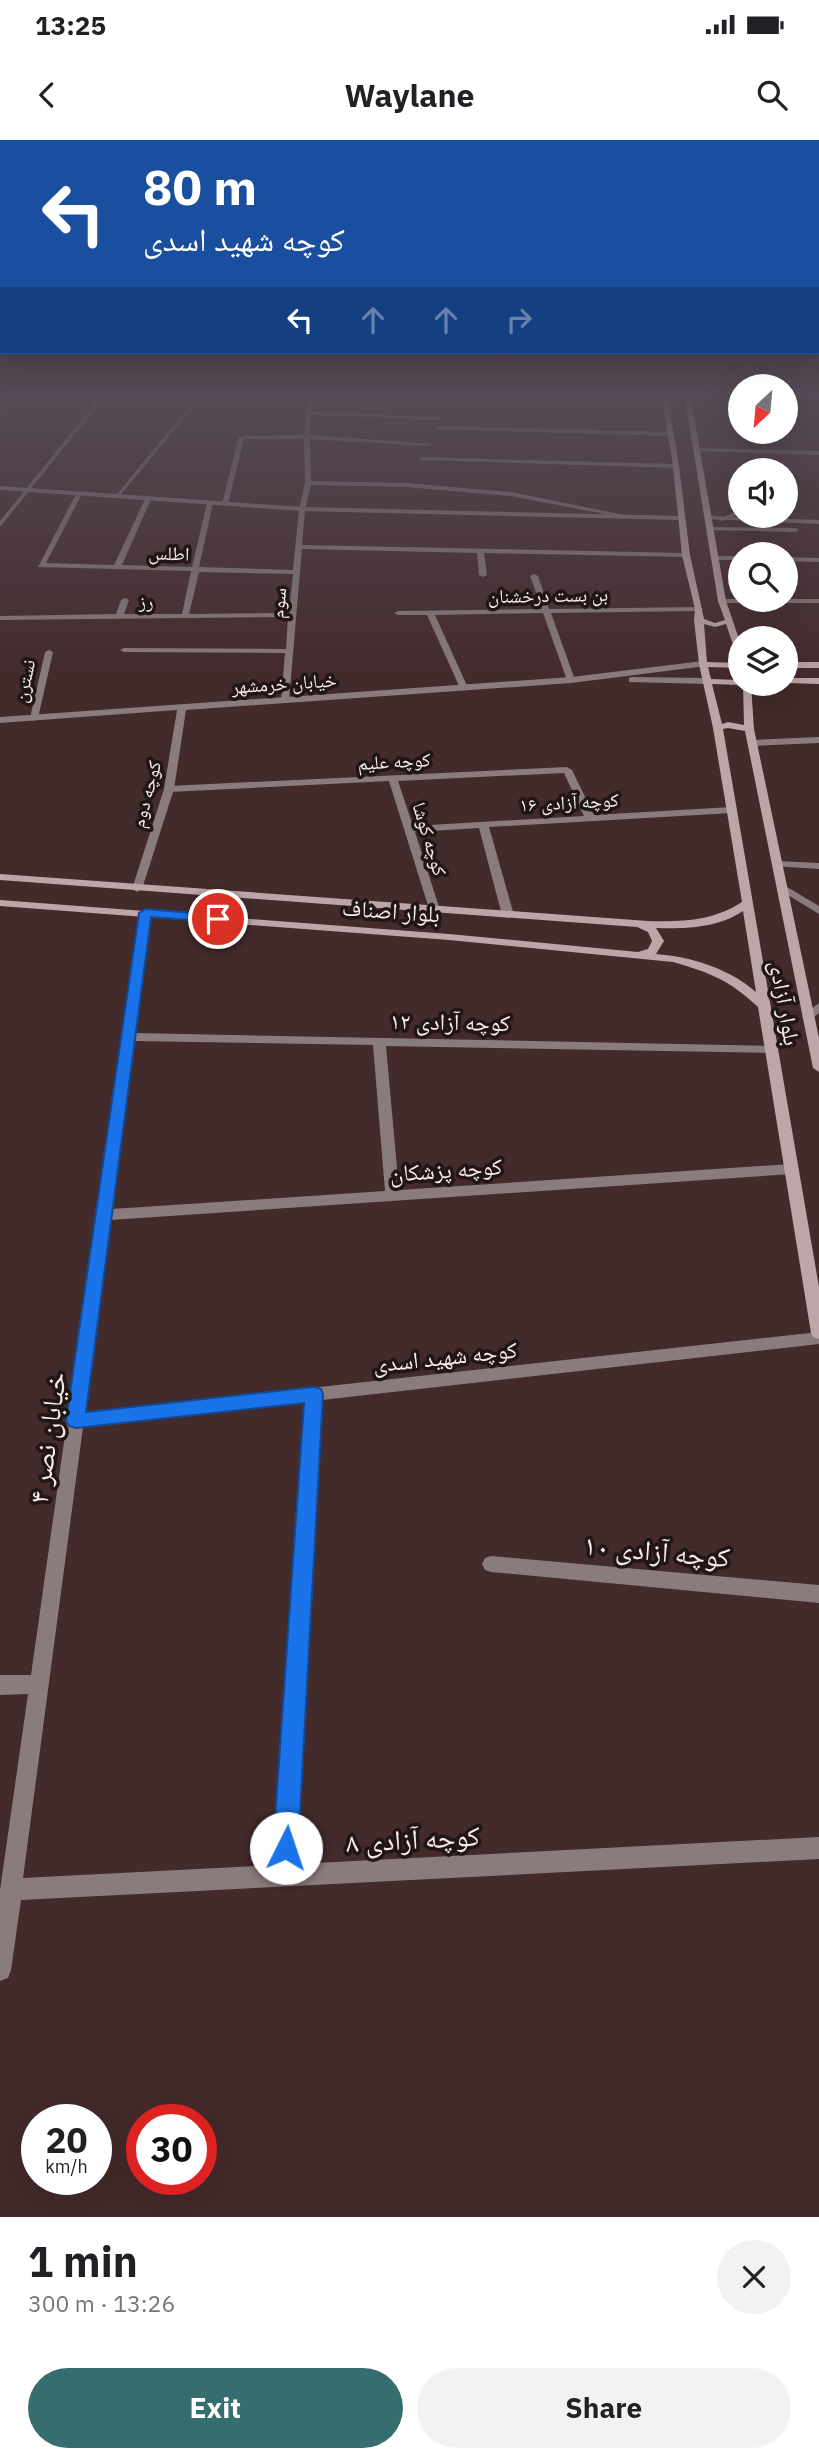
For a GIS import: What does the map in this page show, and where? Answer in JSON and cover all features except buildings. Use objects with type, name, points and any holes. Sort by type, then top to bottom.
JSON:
[{"type":"main road","points":[[678,490],[686,555],[699,609],[703,664],[728,664]]},
{"type":"main road","points":[[703,490],[722,601],[732,626]]},
{"type":"main road","points":[[698,620],[715,625],[730,621]]},
{"type":"main road","name":"بلوار آزادی","points":[[703,664],[718,728],[819,1336]]},
{"type":"main road","points":[[798,665],[819,665]]},
{"type":"main road","points":[[707,681],[728,682]]},
{"type":"main road","points":[[798,681],[819,681]]},
{"type":"main road","name":"بلوار آزادی","points":[[748,696],[752,743],[819,1068]]},
{"type":"main road","points":[[718,728],[739,726],[750,729]]},
{"type":"main road","name":"بلوار اصناف","points":[[0,877],[137,889],[638,923],[713,919],[737,912],[747,903]]},
{"type":"main road","name":"بلوار اصناف","points":[[0,903],[449,937],[674,959],[711,969],[740,984],[765,1006]]},
{"type":"main road","points":[[638,923],[652,930],[658,941],[653,951],[639,955]]},
{"type":"street","points":[[0,525],[28,490],[302,509],[681,518]]},
{"type":"street","points":[[116,496],[121,490]]},
{"type":"street","points":[[225,504],[228,490]]},
{"type":"street","name":"سوم","points":[[285,700],[298,547],[306,490]]},
{"type":"street","points":[[463,490],[510,494],[626,516]]},
{"type":"street","name":"اطلس","points":[[79,494],[41,565],[296,572]]},
{"type":"street","points":[[117,567],[148,499]]},
{"type":"street","points":[[186,616],[210,503]]},
{"type":"street","points":[[722,519],[728,517]]},
{"type":"street","points":[[708,518],[728,519]]},
{"type":"street","points":[[798,521],[819,522]]},
{"type":"street","points":[[750,528],[758,530]]},
{"type":"street","points":[[710,530],[819,531]]},
{"type":"street","points":[[298,547],[480,551],[505,547],[686,555]]},
{"type":"street","points":[[480,551],[483,575]]},
{"type":"street","points":[[715,558],[728,558]]},
{"type":"street","points":[[798,559],[819,560]]},
{"type":"street","points":[[534,576],[571,680]]},
{"type":"street","points":[[119,617],[125,600]]},
{"type":"street","points":[[722,601],[819,601]]},
{"type":"street","name":"بن بست درخشنان","points":[[398,613],[699,609]]},
{"type":"street","points":[[430,612],[464,688]]},
{"type":"street","name":"رز","points":[[0,618],[292,615]]},
{"type":"street","points":[[124,650],[289,651]]},
{"type":"street","name":"نسترن","points":[[34,718],[49,652]]},
{"type":"street","name":"خیابان خرمشهر","points":[[0,720],[571,680],[703,664]]},
{"type":"street","name":"خیابان خرمشهر","points":[[571,680],[707,681]]},
{"type":"street","name":"کوچه دوم","points":[[137,889],[169,789],[182,707]]},
{"type":"street","points":[[752,743],[819,740]]},
{"type":"street","name":"کوچه علیم","points":[[169,789],[567,770],[591,818]]},
{"type":"street","name":"کوچه کوشا","points":[[393,779],[434,910]]},
{"type":"street","name":"کوچه آزادی ۱۶","points":[[409,829],[732,810]]},
{"type":"street","points":[[483,825],[508,915]]},
{"type":"street","points":[[777,864],[819,866]]},
{"type":"street","points":[[782,887],[819,911]]},
{"type":"street","name":"خیابان نصر ۴","points":[[0,1970],[145,913]]},
{"type":"street","points":[[808,1016],[819,1007]]},
{"type":"street","name":"کوچه آزادی ۱۲","points":[[128,1037],[772,1049]]},
{"type":"street","points":[[379,1042],[392,1196]]},
{"type":"street","name":"کوچه پزشکان","points":[[104,1216],[792,1169]]},
{"type":"street","name":"کوچه شهید اسدی","points":[[76,1421],[819,1336]]},
{"type":"street","points":[[284,1876],[314,1394]]},
{"type":"street","name":"کوچه آزادی ۱۰","points":[[491,1564],[819,1594]]},
{"type":"street","points":[[0,1685],[40,1684]]},
{"type":"street","name":"کوچه آزادی ۸","points":[[11,1890],[819,1848]]},
{"type":"route","points":[[218,919],[145,913],[76,1421],[314,1394],[286,1848]]}]
